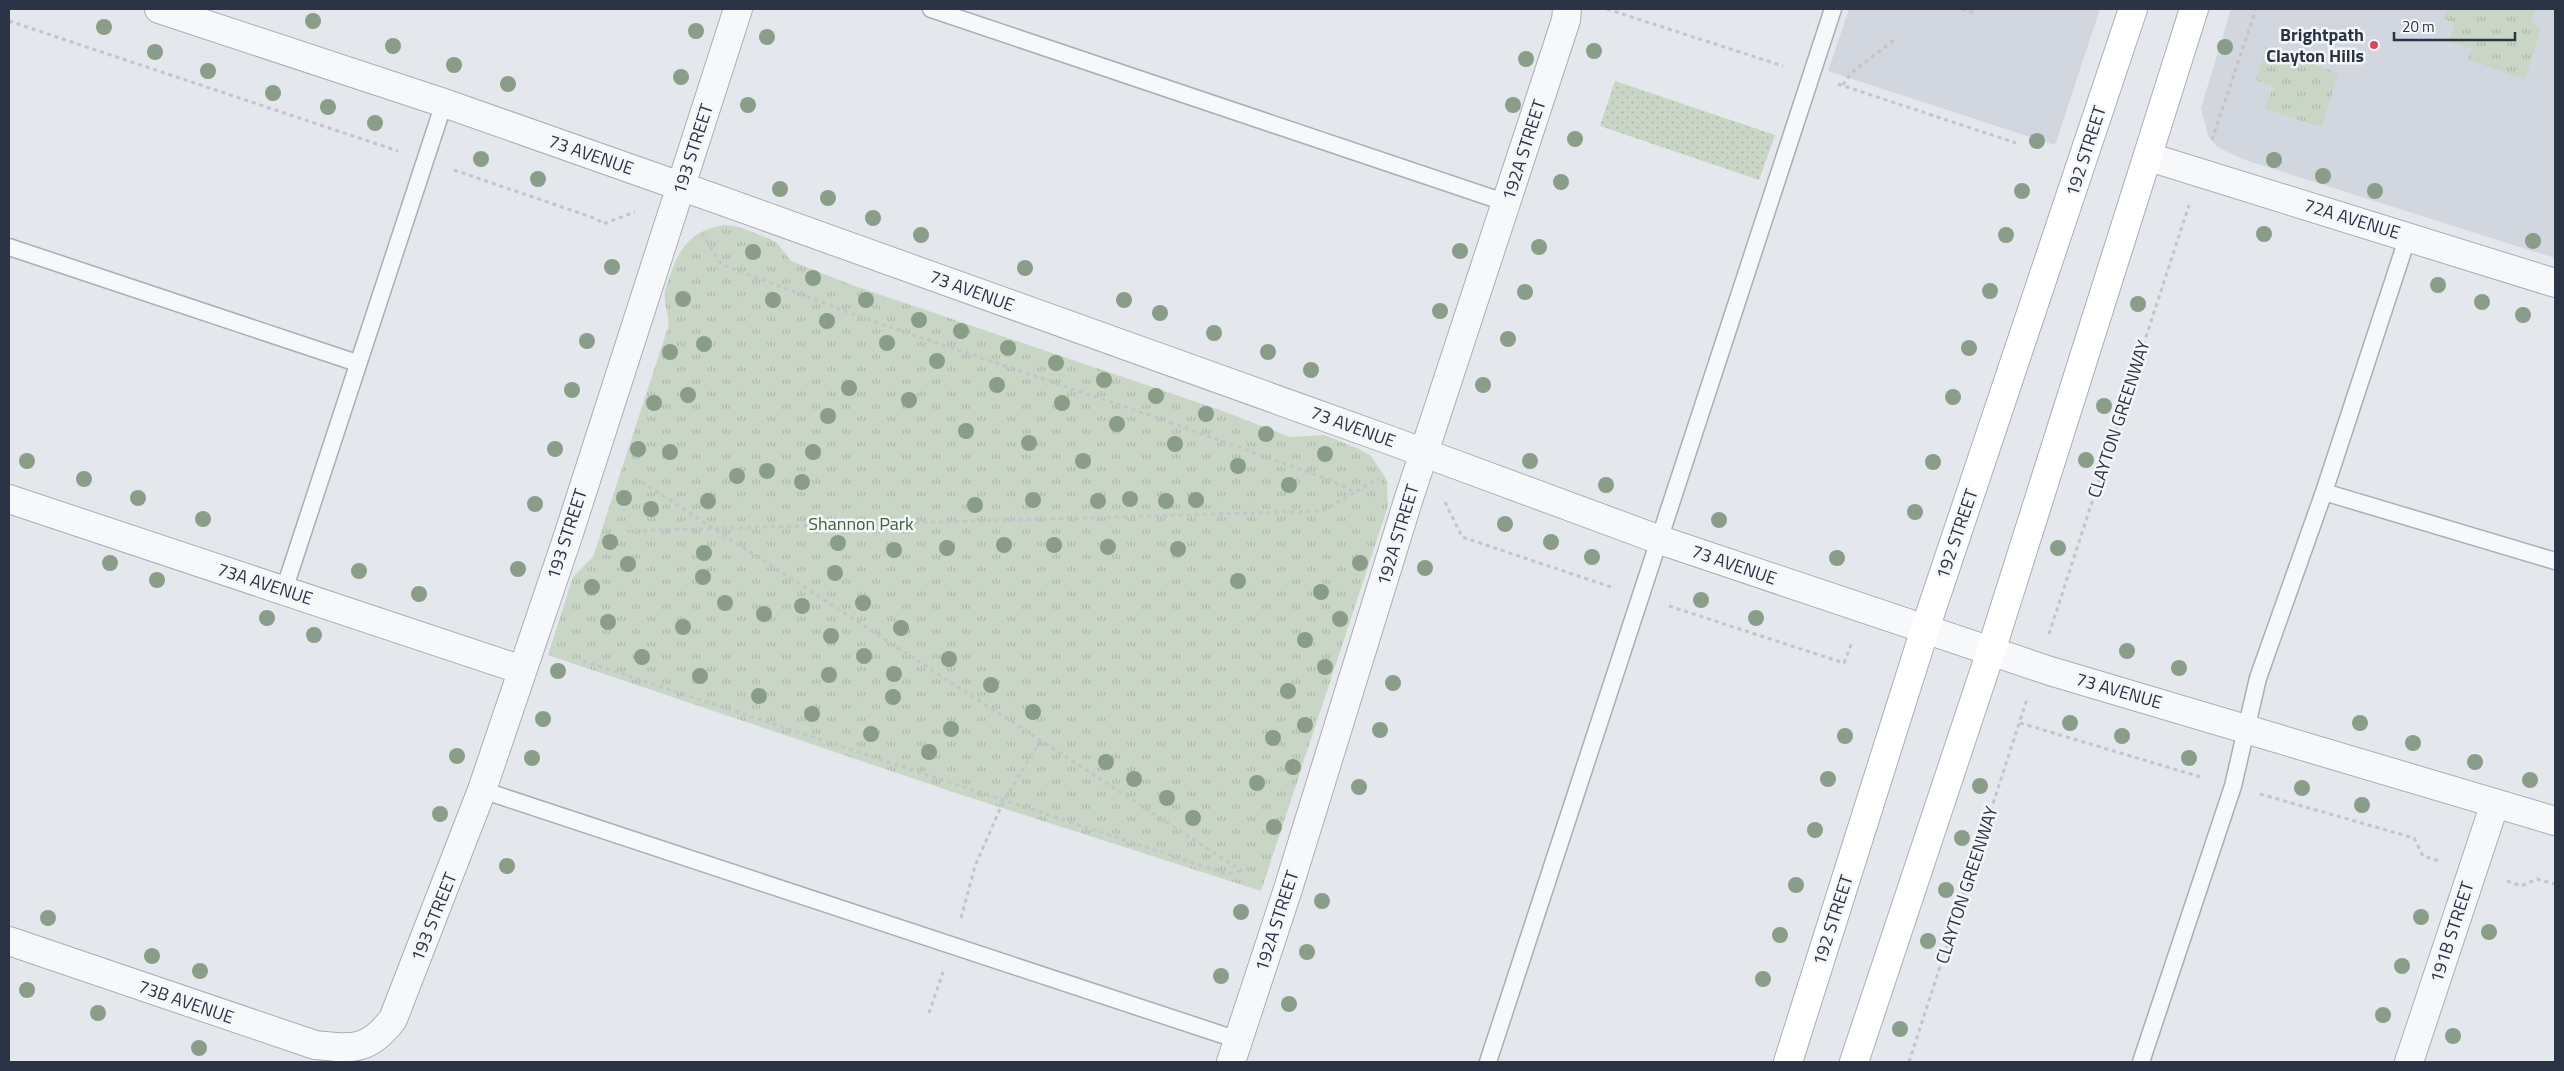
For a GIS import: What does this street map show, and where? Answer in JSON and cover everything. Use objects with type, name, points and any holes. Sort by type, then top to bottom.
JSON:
[{"type":"main road","name":"192 STREET","points":[[1788,1062],[1925,629],[2132,9]]},
{"type":"main road","points":[[1854,1062],[1991,651],[2149,157],[2194,9]]},
{"type":"street","name":"73 AVENUE","points":[[160,9],[444,103],[681,186],[1424,453],[1660,540],[2050,671],[2555,821]]},
{"type":"street","name":"193 STREET","points":[[366,1045],[383,1032],[393,1019],[482,790],[738,9]]},
{"type":"street","name":"192A STREET","points":[[1234,1051],[1424,453],[1566,20],[1566,9]]},
{"type":"street","name":"72A AVENUE","points":[[2149,157],[2555,282]]},
{"type":"street","name":"73A AVENUE","points":[[9,498],[522,670]]},
{"type":"street","name":"191B STREET","points":[[2409,1062],[2495,803]]},
{"type":"street","name":"73B AVENUE","points":[[9,941],[303,1042],[330,1047],[366,1045]]},
{"type":"lane","points":[[931,9],[1507,204]]},
{"type":"lane","points":[[1488,1062],[1832,9]]},
{"type":"lane","points":[[284,590],[357,363],[444,103]]},
{"type":"lane","points":[[2140,1062],[2233,786],[2258,678],[2324,492],[2408,236]]},
{"type":"lane","points":[[9,247],[357,363]]},
{"type":"lane","points":[[2324,492],[2555,561]]},
{"type":"lane","points":[[482,790],[1234,1051]]},
{"type":"path","points":[[1607,9],[1786,67]]},
{"type":"path","points":[[1962,9],[1974,13]]},
{"type":"path","points":[[2213,138],[2256,9]]},
{"type":"path","points":[[9,21],[597,219],[603,224],[640,210]]},
{"type":"path","points":[[1843,86],[1852,72],[1894,40]]},
{"type":"path","points":[[1833,82],[2016,143]]},
{"type":"path","name":"CLAYTON GREENWAY","points":[[2051,627],[2187,211]]},
{"type":"path","points":[[703,233],[721,264],[858,316],[1164,420],[1330,480],[1355,492]]},
{"type":"path","points":[[627,530],[1322,511],[1378,479]]},
{"type":"path","points":[[583,661],[1228,874],[1242,871],[642,482]]},
{"type":"path","name":"CLAYTON GREENWAY","points":[[1909,1062],[2024,708]]},
{"type":"path","points":[[958,927],[975,866],[1004,800],[1041,740]]},
{"type":"path","points":[[2505,880],[2521,886],[2537,879],[2555,884]]},
{"type":"path","points":[[929,1013],[946,964]]},
{"type":"shaded area","points":[[1849,9],[2100,9],[2055,145],[1828,71]]},
{"type":"shaded area","points":[[2231,9],[2555,9],[2555,258],[2245,160],[2217,147],[2208,136],[2201,108]]},
{"type":"green space","points":[[2447,9],[2535,9],[2531,22],[2541,28],[2525,80],[2468,59],[2472,49],[2449,41],[2455,23],[2443,19]]},
{"type":"green space","points":[[2266,47],[2338,73],[2322,127],[2265,109],[2274,86],[2256,80]]},
{"type":"green space","points":[[1615,81],[1775,135],[1759,180],[1600,126]]},
{"type":"green space","name":"Shannon Park","points":[[725,225],[739,227],[770,239],[777,243],[791,261],[852,285],[1220,410],[1290,437],[1324,435],[1371,456],[1385,477],[1388,506],[1261,891],[962,795],[548,655],[573,577],[593,557],[668,327],[665,301],[666,287],[676,260],[691,239],[698,234]]},
{"type":"place","name":"Brightpath Clayton Hills","points":[[2374,45]]}]
